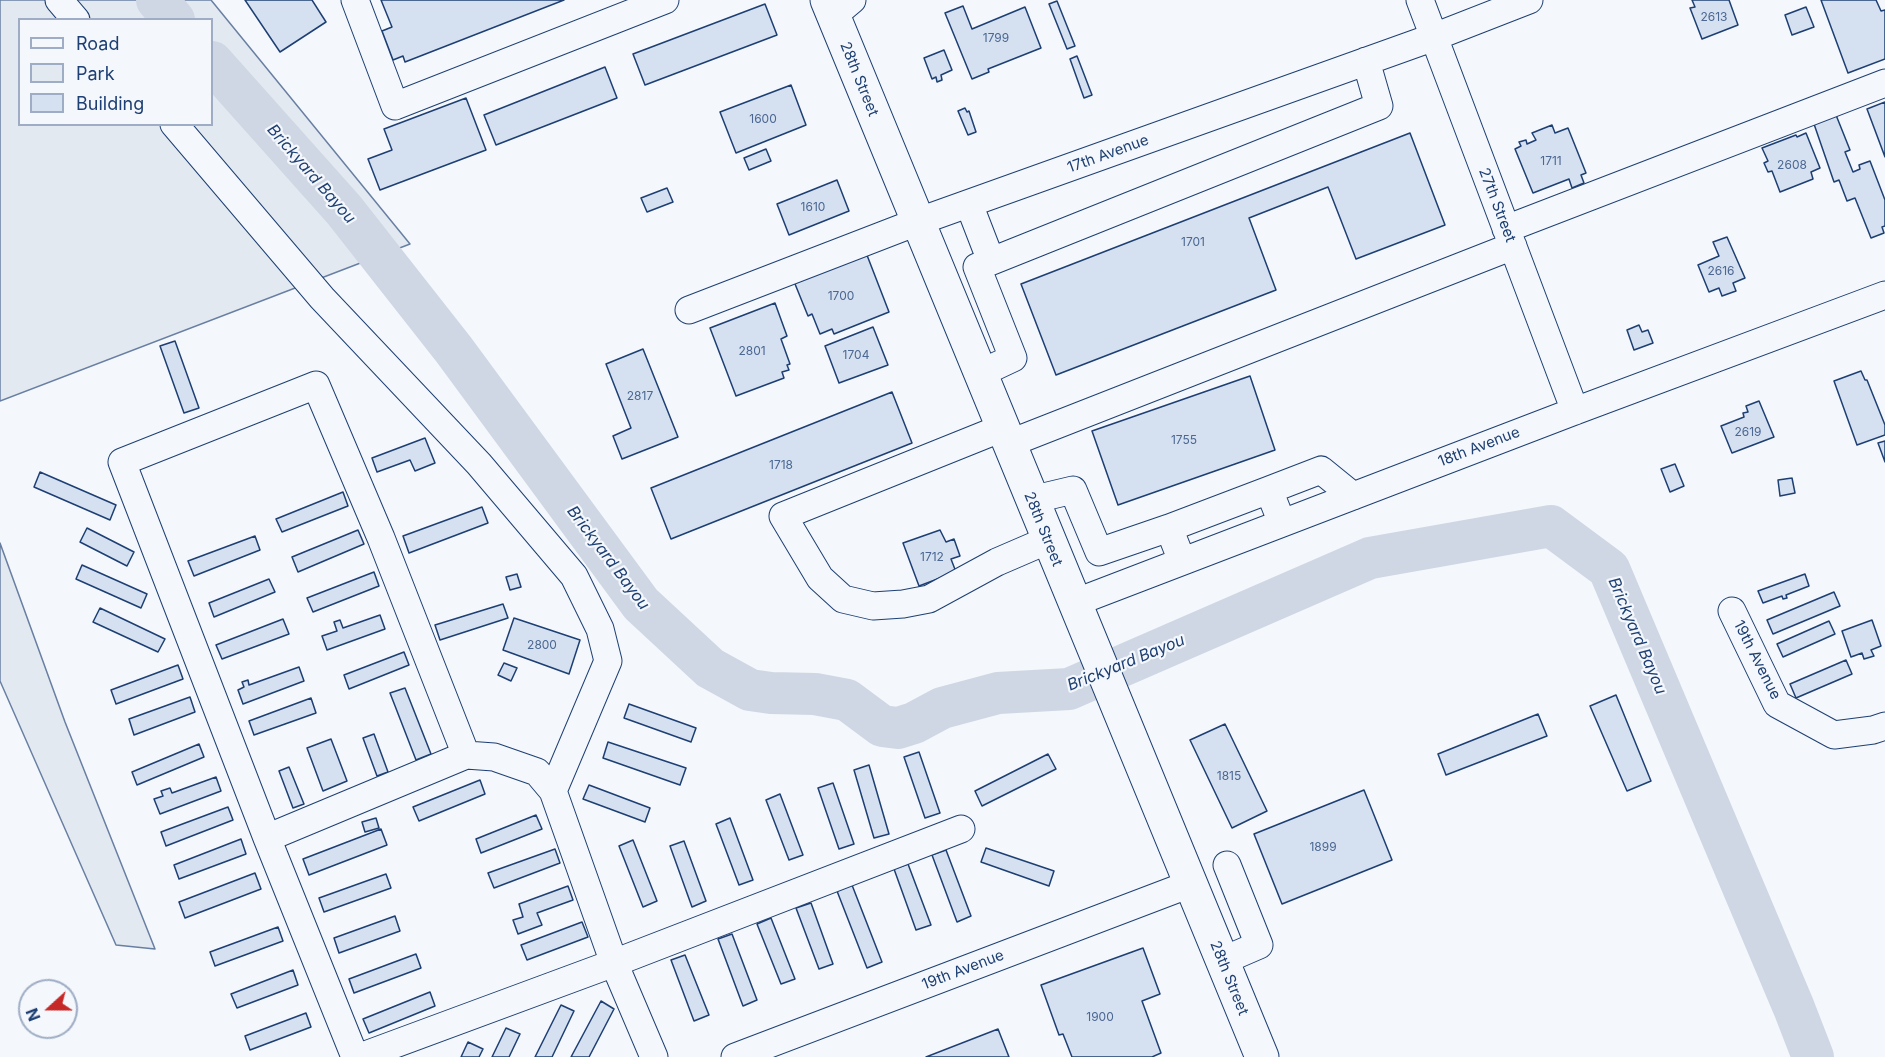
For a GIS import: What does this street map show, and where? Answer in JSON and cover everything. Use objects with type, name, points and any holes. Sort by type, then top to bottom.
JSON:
[{"type":"main road","name":"28th Street","points":[[837,5],[917,222],[1262,1057]]},
{"type":"street","points":[[59,0],[74,18]]},
{"type":"street","points":[[355,0],[395,106],[665,0]]},
{"type":"street","name":"27th Street","points":[[1420,0],[1575,411]]},
{"type":"street","name":"17th Avenue","points":[[689,310],[917,222],[1434,37],[1529,0]]},
{"type":"street","points":[[979,374],[1013,358],[977,267],[1379,106],[1366,61]]},
{"type":"street","points":[[1048,540],[996,562],[929,599],[873,606],[843,599],[820,578],[783,516],[1005,436],[1509,237],[1885,83]]},
{"type":"street","points":[[176,126],[322,298],[479,464],[574,576],[600,628],[608,661],[553,790]]},
{"type":"street","points":[[969,204],[992,261]]},
{"type":"street","name":"18th Avenue","points":[[1074,603],[1885,295]]},
{"type":"street","points":[[355,1057],[267,838],[122,462],[316,385],[381,538],[466,755]]},
{"type":"street","points":[[1031,500],[1073,490],[1099,552],[1321,470],[1353,496]]},
{"type":"street","points":[[1269,490],[1282,523]]},
{"type":"street","points":[[1169,528],[1182,561]]},
{"type":"street","name":"19th Avenue","points":[[1732,611],[1777,704],[1834,735],[1873,730],[1885,726]]},
{"type":"street","points":[[267,838],[466,755],[494,757],[537,772],[553,790],[615,963],[654,1057]]},
{"type":"street","points":[[360,1057],[615,963],[961,829]]},
{"type":"street","points":[[1222,961],[1259,945],[1227,865]]},
{"type":"street","name":"19th Avenue","points":[[736,1057],[1190,884]]},
{"type":"green space","points":[[0,0],[211,0],[410,244],[0,401]]},
{"type":"green space","points":[[0,543],[65,722],[155,949],[116,945],[0,681]]},
{"type":"building","points":[[245,0],[312,0],[326,22],[280,52]]},
{"type":"building","points":[[381,0],[564,0],[405,62],[403,56],[393,60],[382,31],[392,27]]},
{"type":"building","points":[[1692,0],[1729,0],[1738,25],[1702,39],[1690,8],[1695,7]]},
{"type":"building","points":[[1821,0],[1876,0],[1881,11],[1885,10],[1885,59],[1848,73]]},
{"type":"building","points":[[1057,1],[1075,46],[1067,49],[1049,4]]},
{"type":"building","points":[[765,4],[777,35],[645,85],[633,54]]},
{"type":"building","points":[[963,6],[972,29],[1025,7],[1041,48],[988,69],[989,72],[972,79],[945,13]]},
{"type":"building","points":[[1806,7],[1814,27],[1792,35],[1785,15]]},
{"type":"building","points":[[944,50],[952,70],[941,75],[942,80],[937,82],[936,77],[932,79],[924,58]]},
{"type":"building","points":[[1077,56],[1092,95],[1084,98],[1070,59]]},
{"type":"building","points":[[605,67],[617,98],[496,145],[484,115]]},
{"type":"building","points":[[791,85],[806,125],[736,153],[720,112]]},
{"type":"building","points":[[466,98],[486,150],[380,190],[368,159],[392,150],[384,129]]},
{"type":"building","points":[[1885,102],[1885,157],[1867,109]]},
{"type":"building","points":[[965,108],[967,112],[969,111],[976,132],[968,135],[958,111]]},
{"type":"building","points":[[1836,115],[1850,150],[1845,152],[1853,172],[1860,169],[1859,165],[1870,161],[1885,200],[1885,226],[1882,227],[1884,233],[1871,238],[1855,198],[1847,201],[1839,180],[1834,182],[1814,124]]},
{"type":"building","points":[[1552,125],[1555,133],[1568,128],[1586,173],[1581,175],[1584,183],[1572,188],[1569,179],[1533,193],[1515,149],[1521,146],[1519,142],[1526,140],[1527,144],[1536,140],[1532,133]]},
{"type":"building","points":[[1410,133],[1445,225],[1356,259],[1328,187],[1249,218],[1276,290],[1056,375],[1021,284]]},
{"type":"building","points":[[1806,133],[1820,168],[1811,172],[1813,179],[1780,192],[1772,171],[1768,172],[1764,163],[1768,161],[1762,148]]},
{"type":"building","points":[[766,149],[771,161],[749,170],[744,158]]},
{"type":"building","points":[[837,180],[849,211],[789,235],[777,204]]},
{"type":"building","points":[[667,188],[673,202],[647,212],[641,198]]},
{"type":"building","points":[[1727,237],[1745,278],[1733,283],[1736,291],[1722,296],[1719,288],[1709,292],[1698,265],[1719,256],[1713,242]]},
{"type":"building","points":[[865,250],[889,312],[834,334],[832,329],[820,334],[812,314],[808,316],[793,279]]},
{"type":"building","points":[[775,303],[787,336],[781,339],[790,364],[787,365],[789,370],[782,372],[784,378],[736,396],[710,328]]},
{"type":"building","points":[[1639,325],[1642,332],[1648,330],[1653,343],[1634,350],[1627,330]]},
{"type":"building","points":[[873,327],[888,365],[839,383],[825,346]]},
{"type":"building","points":[[175,341],[199,408],[184,413],[160,346]]},
{"type":"building","points":[[643,349],[678,437],[622,459],[613,436],[631,428],[606,364]]},
{"type":"building","points":[[1861,371],[1867,380],[1885,425],[1885,435],[1857,445],[1834,381]]},
{"type":"building","points":[[1250,376],[1275,450],[1118,505],[1092,431]]},
{"type":"building","points":[[892,392],[912,443],[671,539],[651,488]]},
{"type":"building","points":[[1759,401],[1774,437],[1732,453],[1721,426],[1744,417],[1743,413],[1748,412],[1746,406]]},
{"type":"building","points":[[425,438],[435,463],[415,471],[410,460],[377,472],[372,458]]},
{"type":"building","points":[[1885,441],[1885,462],[1878,443]]},
{"type":"building","points":[[1675,464],[1684,486],[1670,492],[1661,469]]},
{"type":"building","points":[[40,472],[116,505],[110,520],[34,487]]},
{"type":"building","points":[[1792,478],[1795,493],[1780,496],[1778,480]]},
{"type":"building","points":[[343,492],[348,506],[282,532],[276,519]]},
{"type":"building","points":[[482,507],[488,523],[409,553],[403,536]]},
{"type":"building","points":[[87,528],[134,552],[127,566],[80,542]]},
{"type":"building","points":[[358,530],[364,544],[298,572],[292,557]]},
{"type":"building","points":[[940,530],[946,542],[954,539],[960,556],[951,559],[956,572],[919,586],[903,543]]},
{"type":"building","points":[[255,536],[260,550],[194,576],[188,561]]},
{"type":"building","points":[[82,565],[147,594],[141,608],[76,579]]},
{"type":"building","points":[[374,572],[379,586],[313,612],[307,598]]},
{"type":"building","points":[[517,574],[521,587],[510,590],[506,577]]},
{"type":"building","points":[[1805,574],[1809,586],[1786,595],[1787,598],[1783,599],[1782,596],[1763,603],[1758,591]]},
{"type":"building","points":[[269,579],[275,592],[214,617],[209,603]]},
{"type":"building","points":[[1834,592],[1840,606],[1773,634],[1767,620]]},
{"type":"building","points":[[503,604],[508,618],[440,640],[435,625]]},
{"type":"building","points":[[100,608],[165,639],[158,652],[93,622]]},
{"type":"building","points":[[380,615],[385,629],[327,650],[322,636],[337,631],[334,622],[340,620],[343,628]]},
{"type":"building","points":[[514,618],[580,640],[569,674],[503,650]]},
{"type":"building","points":[[283,619],[289,634],[222,659],[216,645]]},
{"type":"building","points":[[1872,620],[1881,646],[1871,650],[1874,656],[1864,659],[1862,653],[1851,657],[1842,631]]},
{"type":"building","points":[[1829,621],[1835,634],[1783,657],[1777,644]]},
{"type":"building","points":[[404,652],[409,665],[349,689],[344,675]]},
{"type":"building","points":[[1846,660],[1852,674],[1796,698],[1790,684]]},
{"type":"building","points":[[504,663],[517,668],[511,681],[498,675]]},
{"type":"building","points":[[178,665],[183,679],[116,704],[111,690]]},
{"type":"building","points":[[299,667],[304,681],[243,704],[238,690],[244,687],[242,682],[248,680],[249,685]]},
{"type":"building","points":[[405,688],[431,754],[416,760],[390,693]]},
{"type":"building","points":[[1616,695],[1651,781],[1627,791],[1590,706]]},
{"type":"building","points":[[190,697],[195,712],[134,735],[129,719]]},
{"type":"building","points":[[311,698],[316,713],[254,735],[249,721]]},
{"type":"building","points":[[629,704],[696,728],[691,742],[624,718]]},
{"type":"building","points":[[1538,714],[1547,736],[1446,775],[1438,754]]},
{"type":"building","points":[[1225,724],[1267,811],[1232,828],[1190,740]]},
{"type":"building","points":[[374,734],[388,772],[377,776],[363,738]]},
{"type":"building","points":[[331,739],[347,781],[323,791],[307,748]]},
{"type":"building","points":[[608,742],[686,768],[680,785],[603,758]]},
{"type":"building","points":[[199,744],[204,757],[137,785],[132,772]]},
{"type":"building","points":[[919,752],[940,813],[925,818],[904,757]]},
{"type":"building","points":[[1048,754],[1056,769],[982,806],[975,791]]},
{"type":"building","points":[[869,765],[889,834],[874,838],[854,770]]},
{"type":"building","points":[[289,767],[304,804],[293,808],[279,771]]},
{"type":"building","points":[[216,777],[221,791],[160,814],[154,799],[163,796],[161,791],[170,788],[172,793]]},
{"type":"building","points":[[480,780],[485,794],[419,821],[413,807]]},
{"type":"building","points":[[833,783],[854,844],[839,849],[818,788]]},
{"type":"building","points":[[589,785],[650,808],[645,822],[583,799]]},
{"type":"building","points":[[1364,790],[1392,860],[1282,904],[1254,834]]},
{"type":"building","points":[[780,794],[803,855],[789,860],[766,800]]},
{"type":"building","points":[[228,807],[233,820],[166,846],[161,832]]},
{"type":"building","points":[[536,815],[542,829],[481,853],[476,839]]},
{"type":"building","points":[[376,818],[379,828],[365,832],[362,822]]},
{"type":"building","points":[[730,818],[753,880],[739,885],[716,824]]},
{"type":"building","points":[[381,829],[387,845],[309,875],[303,859]]},
{"type":"building","points":[[241,839],[246,854],[179,879],[174,865]]},
{"type":"building","points":[[633,840],[657,901],[643,907],[619,846]]},
{"type":"building","points":[[684,841],[706,901],[692,907],[670,846]]},
{"type":"building","points":[[986,848],[1054,871],[1049,886],[981,862]]},
{"type":"building","points":[[555,849],[560,863],[494,888],[488,873]]},
{"type":"building","points":[[946,850],[971,916],[957,922],[932,855]]},
{"type":"building","points":[[908,864],[931,925],[916,930],[894,869]]},
{"type":"building","points":[[255,873],[261,889],[185,918],[179,902]]},
{"type":"building","points":[[386,874],[391,888],[324,912],[319,898]]},
{"type":"building","points":[[852,885],[882,962],[867,968],[837,891]]},
{"type":"building","points":[[568,886],[573,900],[537,913],[542,925],[518,934],[513,920],[523,917],[519,904]]},
{"type":"building","points":[[811,903],[833,964],[819,969],[796,908]]},
{"type":"building","points":[[395,916],[400,931],[339,953],[334,938]]},
{"type":"building","points":[[771,918],[795,979],[781,984],[757,924]]},
{"type":"building","points":[[582,922],[588,937],[527,960],[521,945]]},
{"type":"building","points":[[278,927],[283,941],[215,966],[210,952]]},
{"type":"building","points":[[732,934],[757,1000],[743,1006],[718,939]]},
{"type":"building","points":[[1143,948],[1160,994],[1142,1001],[1161,1053],[1152,1057],[1072,1057],[1063,1034],[1059,1035],[1041,985]]},
{"type":"building","points":[[416,954],[421,968],[354,993],[349,979]]},
{"type":"building","points":[[685,955],[709,1015],[694,1021],[671,960]]},
{"type":"building","points":[[293,970],[298,985],[237,1008],[231,994]]},
{"type":"building","points":[[430,992],[435,1006],[369,1033],[363,1019]]},
{"type":"building","points":[[601,1001],[614,1009],[589,1057],[571,1057]]},
{"type":"building","points":[[561,1005],[574,1011],[552,1057],[535,1057]]},
{"type":"building","points":[[306,1013],[311,1027],[250,1050],[245,1036]]},
{"type":"building","points":[[506,1028],[520,1034],[509,1057],[492,1057]]},
{"type":"building","points":[[998,1029],[1009,1057],[926,1057]]},
{"type":"building","points":[[468,1042],[483,1049],[479,1057],[461,1057]]},
{"type":"waterway","name":"Brickyard Bayou","points":[[157,0],[172,18]]},
{"type":"waterway","name":"Brickyard Bayou","points":[[213,63],[344,210],[454,350],[641,604],[710,668],[750,690],[815,694],[847,700],[882,726],[898,728],[914,723],[942,708],[998,693],[1069,689],[1370,558],[1551,526],[1609,569],[1813,1057]]}]
